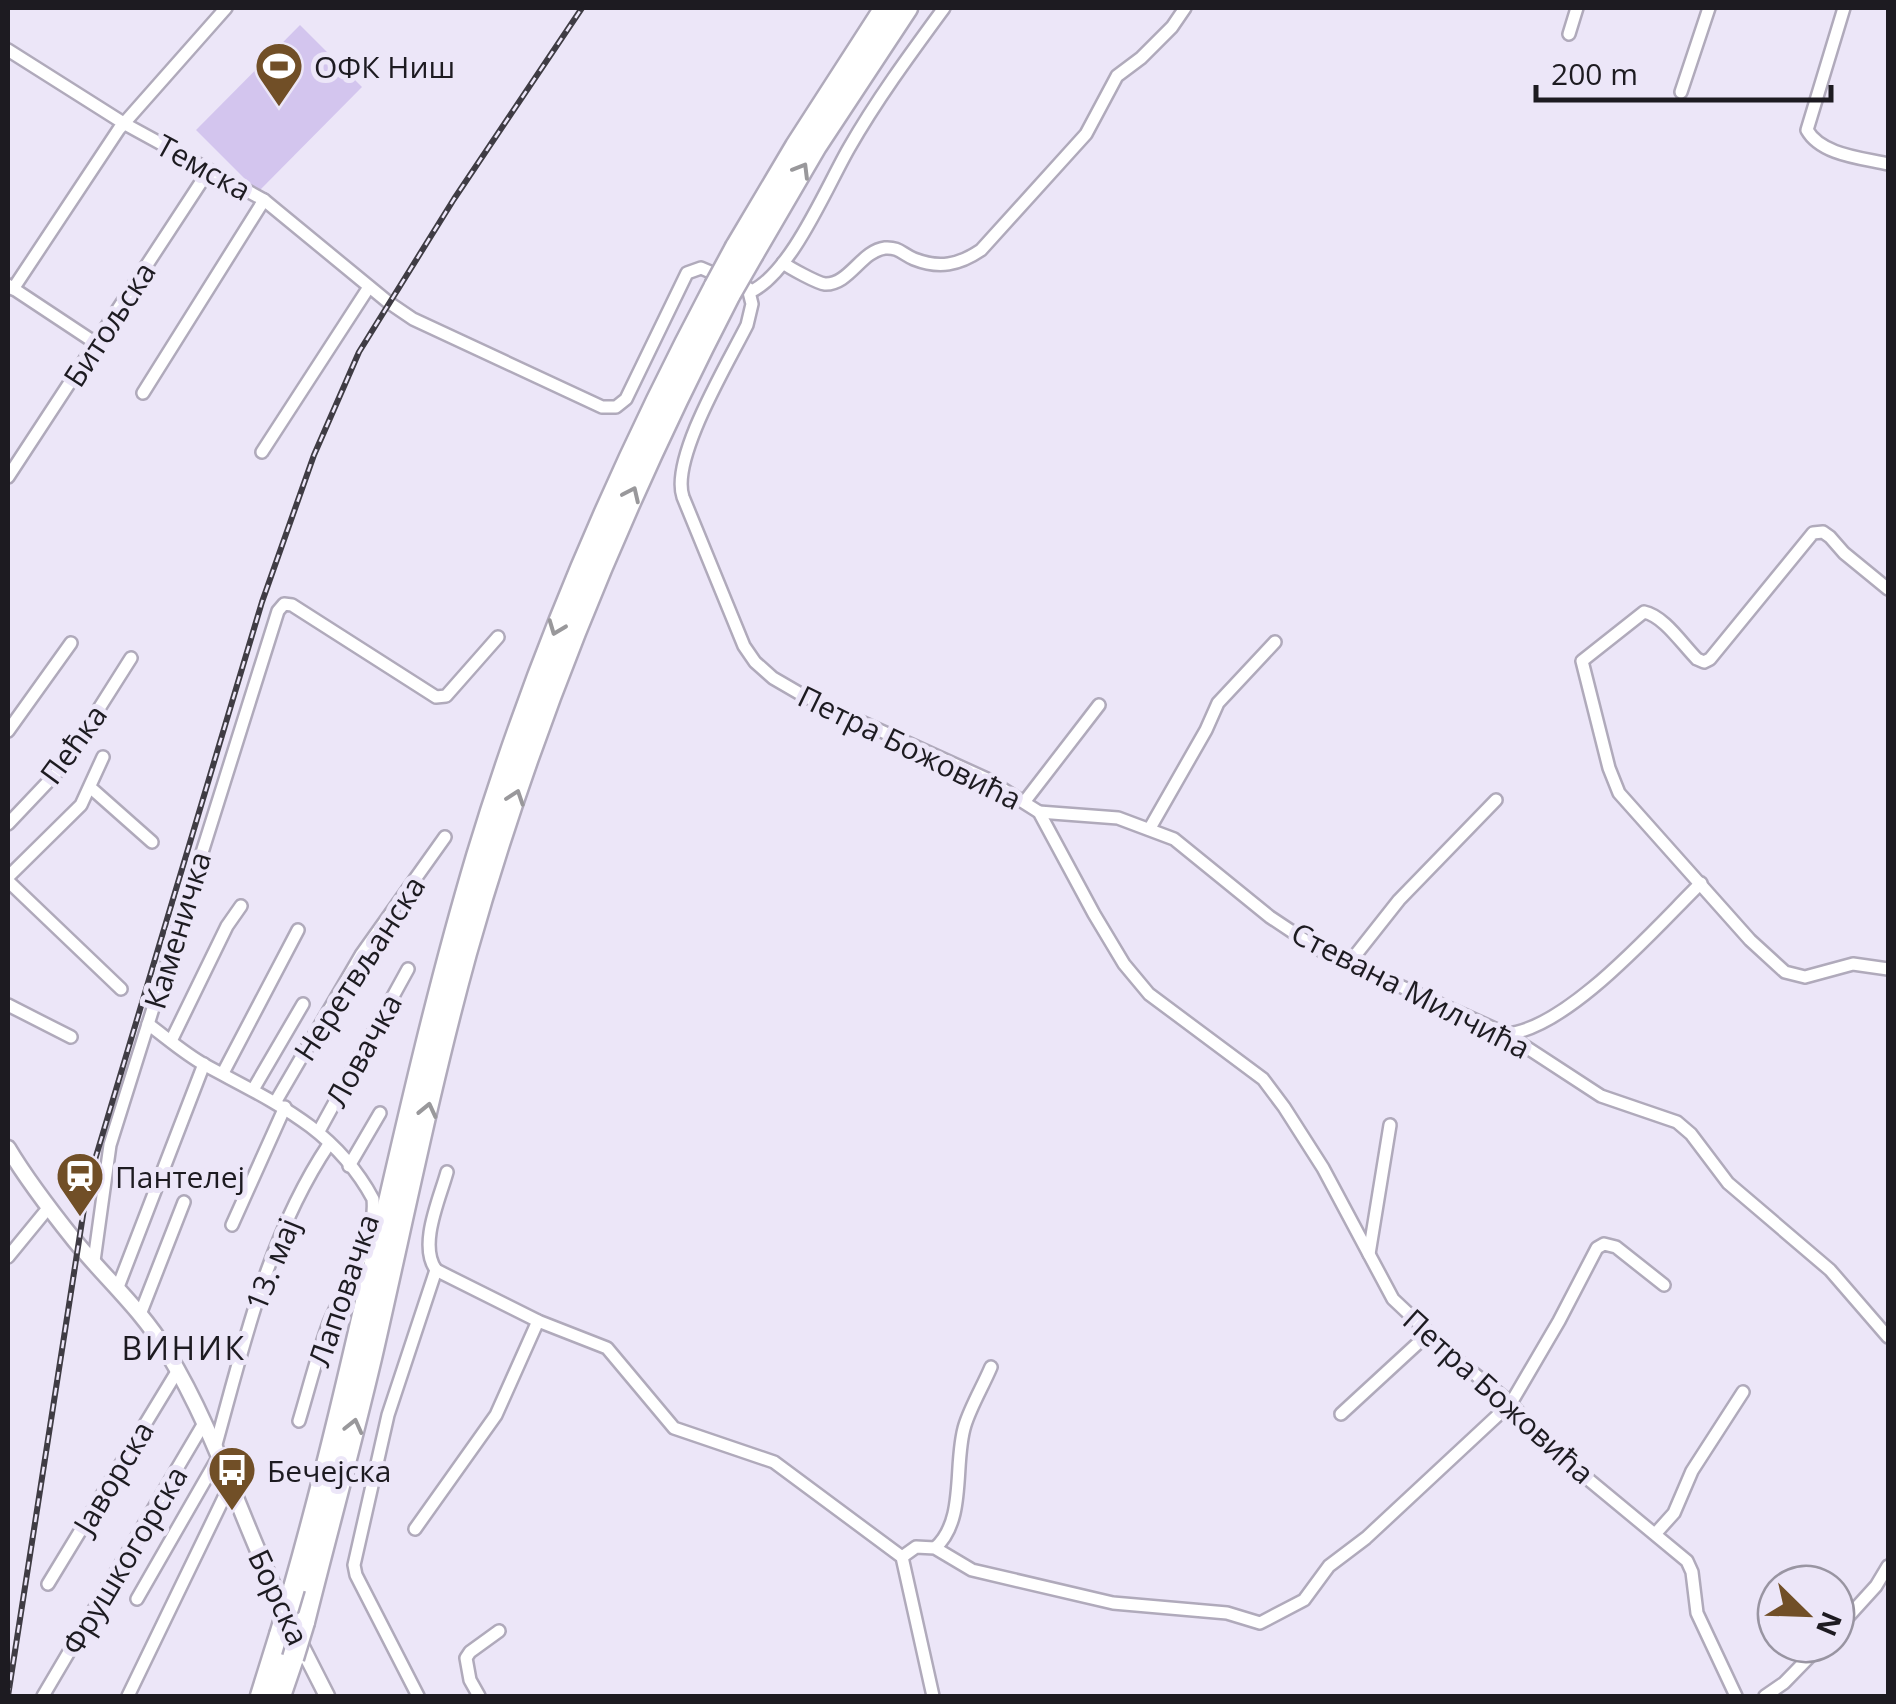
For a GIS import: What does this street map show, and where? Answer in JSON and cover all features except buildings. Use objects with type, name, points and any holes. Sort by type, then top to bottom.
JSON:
[{"type":"highway","points":[[280,1696],[304,1622],[364,1388],[458,986],[547,702],[595,576],[678,394],[732,291],[744,250],[790,154],[885,8]]},
{"type":"highway","points":[[744,250],[908,8]]},
{"type":"highway","points":[[261,1696],[294,1588],[347,1380],[436,1003],[504,771],[559,620],[609,501],[732,291]]},
{"type":"street","points":[[97,344],[10,287],[125,124],[226,8]]},
{"type":"street","points":[[732,291],[764,284],[783,263],[828,192],[848,149],[944,8]]},
{"type":"street","points":[[783,263],[827,284],[841,278],[871,252],[884,248],[900,249],[913,259],[952,266],[965,261],[981,250],[1086,134],[1117,76],[1141,58],[1185,8]]},
{"type":"street","points":[[1568,34],[1577,8]]},
{"type":"street","points":[[1681,92],[1710,8]]},
{"type":"street","points":[[1844,8],[1807,130],[1814,142],[1888,164]]},
{"type":"street","name":"Темска","points":[[8,50],[125,124],[264,200],[369,287],[413,318],[609,409],[626,399],[687,273],[701,268],[744,286],[732,291]]},
{"type":"street","name":"Битољска","points":[[10,467],[97,344],[209,170]]},
{"type":"street","points":[[143,393],[264,200]]},
{"type":"street","points":[[262,452],[369,287]]},
{"type":"street","name":"Петра Божовића","points":[[732,291],[746,325],[685,451],[678,477],[682,497],[744,646],[773,678],[804,696],[987,780],[1039,812],[1124,964],[1148,994],[1262,1080],[1324,1168],[1393,1299],[1511,1403],[1542,1440],[1677,1550],[1690,1566],[1697,1613],[1736,1696]]},
{"type":"street","points":[[1888,590],[1830,536],[1813,533],[1710,659],[1697,659],[1650,612],[1644,612],[1582,661],[1619,793],[1750,940],[1785,972],[1805,978],[1854,964],[1888,970]]},
{"type":"street","name":"Каменичка","points":[[94,1261],[110,1145],[282,605],[292,604],[436,698],[446,696],[498,636]]},
{"type":"street","points":[[1150,828],[1218,704],[1275,642]]},
{"type":"street","points":[[8,731],[70,643]]},
{"type":"street","name":"Пећка","points":[[8,824],[62,767],[131,658]]},
{"type":"street","points":[[1026,801],[1099,705]]},
{"type":"street","points":[[103,757],[81,805],[8,879],[121,990]]},
{"type":"street","points":[[91,788],[152,842]]},
{"type":"street","points":[[1350,962],[1399,900],[1496,800]]},
{"type":"street","name":"Стевана Милчића","points":[[1039,812],[1118,818],[1174,838],[1270,917],[1318,949],[1506,1034],[1601,1096],[1677,1122],[1728,1182],[1830,1270],[1888,1337]]},
{"type":"street","name":"Неретвљанска","points":[[232,1226],[280,1104],[361,955],[446,837]]},
{"type":"street","points":[[1506,1034],[1530,1028],[1600,982],[1700,882]]},
{"type":"street","points":[[170,1041],[227,926],[241,906]]},
{"type":"street","points":[[223,1073],[298,930]]},
{"type":"street","name":"Ловачка","points":[[319,1131],[408,969]]},
{"type":"street","points":[[254,1088],[304,1004]]},
{"type":"street","points":[[8,1005],[71,1037]]},
{"type":"street","name":"Лаповачка","points":[[148,1024],[204,1064],[254,1088],[319,1131],[373,1199],[372,1219],[362,1250],[330,1323],[299,1420]]},
{"type":"street","points":[[118,1286],[204,1064]]},
{"type":"street","name":"Лаповачка","points":[[349,1166],[380,1113]]},
{"type":"street","points":[[1369,1254],[1390,1124]]},
{"type":"street","name":"13. мај","points":[[137,1599],[217,1452],[245,1331],[270,1261],[329,1144]]},
{"type":"street","name":"Борска","points":[[8,1148],[50,1207],[141,1312],[178,1370],[274,1590],[327,1696]]},
{"type":"street","points":[[447,1172],[431,1238],[430,1256],[436,1270],[538,1320],[607,1348],[674,1428],[774,1462],[902,1557],[932,1696]]},
{"type":"street","points":[[141,1312],[184,1202]]},
{"type":"street","points":[[8,1257],[50,1207]]},
{"type":"street","points":[[902,1557],[916,1547],[936,1548],[972,1570],[1113,1603],[1226,1613],[1260,1623],[1304,1600],[1329,1566],[1366,1538],[1511,1403],[1600,1245],[1616,1247],[1664,1285]]},
{"type":"street","points":[[418,1696],[354,1565],[388,1415],[436,1270]]},
{"type":"street","points":[[416,1529],[496,1416],[538,1320]]},
{"type":"street","points":[[1341,1414],[1428,1333]]},
{"type":"street","points":[[936,1548],[944,1539],[955,1506],[964,1427],[992,1367]]},
{"type":"street","name":"Јаворска","points":[[48,1584],[178,1370]]},
{"type":"street","points":[[1656,1533],[1674,1513],[1692,1470],[1743,1392]]},
{"type":"street","name":"Фрушкогорска","points":[[43,1696],[204,1424]]},
{"type":"street","points":[[128,1696],[230,1485]]},
{"type":"street","points":[[1856,1608],[1888,1566]]},
{"type":"street","points":[[479,1696],[470,1680],[466,1658],[498,1631]]},
{"type":"street","points":[[1764,1696],[1803,1664]]},
{"type":"shaded area","name":"ОФК Ниш","points":[[300,25],[362,87],[258,192],[196,130]]},
{"type":"railway","points":[[8,1696],[88,1183],[262,602],[314,455],[359,352],[454,199],[582,8]]},
{"type":"place","name":"ОФК Ниш","points":[[279,108]]},
{"type":"place","name":"Пантелеј","points":[[80,1218]]},
{"type":"place","name":"Бечејска","points":[[232,1512]]},
{"type":"district","name":"ВИНИК","points":[[184,1347]]}]
